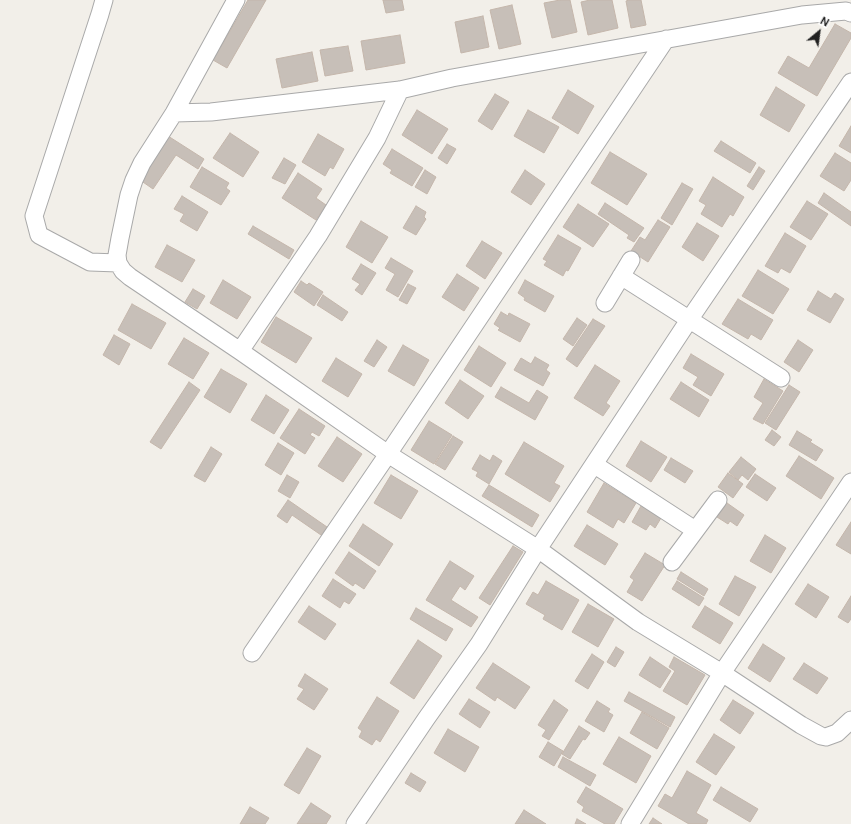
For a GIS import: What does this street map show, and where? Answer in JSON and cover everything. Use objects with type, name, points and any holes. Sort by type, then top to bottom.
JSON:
[{"type":"street","points":[[104,0],[34,216],[39,235],[90,262],[118,263]]},
{"type":"street","points":[[236,0],[174,113],[142,163],[134,180],[129,195],[117,255],[118,263],[123,271],[388,454],[538,549],[638,622],[722,673],[801,725],[821,736],[826,737],[837,733],[851,720]]},
{"type":"street","points":[[174,113],[211,112],[400,90],[452,78],[802,14],[846,11],[851,12]]},
{"type":"street","points":[[252,653],[388,454],[666,40]]},
{"type":"street","points":[[355,824],[479,644],[538,549],[689,320],[851,82]]},
{"type":"street","points":[[240,352],[318,236],[378,138],[400,90]]},
{"type":"street","points":[[605,304],[631,260]]},
{"type":"street","points":[[621,276],[781,378]]},
{"type":"street","points":[[594,465],[695,530]]},
{"type":"street","points":[[630,824],[722,673],[851,482]]},
{"type":"street","points":[[672,562],[718,500]]},
{"type":"building","points":[[248,0],[266,0],[227,68],[213,60]]},
{"type":"building","points":[[383,0],[402,0],[404,10],[386,13]]},
{"type":"building","points":[[570,0],[577,32],[552,38],[544,3]]},
{"type":"building","points":[[590,0],[612,0],[618,28],[588,35],[581,2]]},
{"type":"building","points":[[641,0],[646,25],[631,28],[626,1]]},
{"type":"building","points":[[512,5],[521,44],[499,49],[490,10]]},
{"type":"building","points":[[483,16],[489,47],[461,53],[455,22]]},
{"type":"building","points":[[835,24],[851,33],[851,38],[817,96],[778,73],[788,56],[809,68]]},
{"type":"building","points":[[400,35],[405,63],[366,70],[361,41]]},
{"type":"building","points":[[348,46],[353,71],[325,76],[320,50]]},
{"type":"building","points":[[312,52],[318,81],[282,88],[276,59]]},
{"type":"building","points":[[776,87],[805,105],[789,132],[760,115]]},
{"type":"building","points":[[568,90],[594,106],[578,134],[552,118]]},
{"type":"building","points":[[495,94],[509,102],[492,130],[478,121]]},
{"type":"building","points":[[417,110],[448,129],[432,154],[402,135]]},
{"type":"building","points":[[528,110],[559,127],[544,153],[514,136]]},
{"type":"building","points":[[851,126],[851,153],[839,146]]},
{"type":"building","points":[[230,133],[259,152],[243,177],[213,158]]},
{"type":"building","points":[[318,134],[344,149],[333,169],[330,167],[325,176],[302,162]]},
{"type":"building","points":[[168,136],[204,159],[198,169],[176,155],[153,189],[140,180]]},
{"type":"building","points":[[721,141],[756,163],[750,173],[714,151]]},
{"type":"building","points":[[447,144],[456,149],[447,164],[438,158]]},
{"type":"building","points":[[392,149],[423,168],[412,186],[390,173],[392,170],[383,164]]},
{"type":"building","points":[[610,152],[647,174],[627,205],[591,183]]},
{"type":"building","points":[[835,153],[851,163],[851,180],[844,191],[820,176]]},
{"type":"building","points":[[284,158],[296,165],[285,184],[272,178]]},
{"type":"building","points":[[202,167],[229,183],[226,188],[230,191],[221,205],[190,187]]},
{"type":"building","points":[[759,167],[765,171],[753,190],[747,186]]},
{"type":"building","points":[[425,170],[436,177],[427,194],[415,187]]},
{"type":"building","points":[[525,170],[545,184],[531,205],[511,192]]},
{"type":"building","points":[[298,173],[322,189],[316,198],[326,205],[316,220],[282,198]]},
{"type":"building","points":[[713,177],[744,197],[733,216],[730,214],[722,227],[701,214],[706,205],[699,201]]},
{"type":"building","points":[[682,183],[693,189],[672,225],[661,218]]},
{"type":"building","points":[[824,193],[851,212],[851,226],[818,203]]},
{"type":"building","points":[[182,196],[208,212],[197,231],[180,221],[184,214],[174,209]]},
{"type":"building","points":[[807,201],[828,214],[811,240],[790,227]]},
{"type":"building","points":[[605,203],[644,228],[634,242],[627,238],[629,235],[598,214]]},
{"type":"building","points":[[578,204],[609,224],[593,247],[563,227]]},
{"type":"building","points":[[416,206],[426,212],[424,217],[426,219],[416,235],[403,228]]},
{"type":"building","points":[[658,220],[670,227],[648,262],[631,251],[640,237],[645,240]]},
{"type":"building","points":[[361,221],[388,237],[372,263],[346,247]]},
{"type":"building","points":[[697,223],[719,236],[703,261],[682,247]]},
{"type":"building","points":[[253,226],[294,250],[289,259],[248,234]]},
{"type":"building","points":[[785,233],[806,246],[790,273],[781,268],[778,273],[765,266]]},
{"type":"building","points":[[558,235],[581,248],[568,271],[566,270],[563,276],[544,265],[547,261],[543,259]]},
{"type":"building","points":[[482,241],[502,253],[485,279],[466,266]]},
{"type":"building","points":[[167,245],[195,260],[182,282],[155,267]]},
{"type":"building","points":[[391,258],[413,271],[398,297],[386,290],[395,274],[385,268]]},
{"type":"building","points":[[361,264],[376,273],[362,295],[355,290],[360,284],[352,279]]},
{"type":"building","points":[[758,270],[789,289],[773,314],[742,296]]},
{"type":"building","points":[[457,274],[479,288],[464,311],[442,297]]},
{"type":"building","points":[[223,280],[251,297],[237,319],[210,303]]},
{"type":"building","points":[[525,280],[554,296],[545,312],[524,300],[525,298],[518,293]]},
{"type":"building","points":[[301,281],[307,285],[309,283],[323,292],[314,306],[294,292]]},
{"type":"building","points":[[408,284],[416,288],[407,304],[399,300]]},
{"type":"building","points":[[193,289],[205,296],[197,309],[185,302]]},
{"type":"building","points":[[818,291],[831,299],[835,293],[844,299],[830,323],[807,310]]},
{"type":"building","points":[[323,295],[348,312],[342,321],[317,305]]},
{"type":"building","points":[[738,299],[773,320],[761,340],[751,334],[748,339],[722,324]]},
{"type":"building","points":[[132,304],[166,323],[151,349],[118,330]]},
{"type":"building","points":[[501,312],[508,316],[509,313],[530,324],[520,342],[498,330],[500,328],[494,324]]},
{"type":"building","points":[[276,317],[312,338],[296,363],[261,342]]},
{"type":"building","points":[[577,318],[587,325],[573,346],[563,339]]},
{"type":"building","points":[[593,319],[605,326],[577,367],[566,359]]},
{"type":"building","points":[[114,335],[130,344],[119,365],[103,355]]},
{"type":"building","points":[[184,338],[209,353],[193,379],[168,364]]},
{"type":"building","points":[[377,340],[387,347],[374,367],[364,361]]},
{"type":"building","points":[[798,340],[813,350],[799,372],[784,362]]},
{"type":"building","points":[[403,345],[429,360],[414,386],[388,371]]},
{"type":"building","points":[[479,346],[506,363],[491,387],[464,370]]},
{"type":"building","points":[[691,354],[724,374],[711,396],[693,385],[698,377],[683,368]]},
{"type":"building","points":[[535,357],[549,365],[546,370],[550,373],[543,386],[514,370],[521,358],[531,364]]},
{"type":"building","points":[[336,358],[362,374],[348,397],[322,381]]},
{"type":"building","points":[[595,365],[620,381],[606,403],[610,406],[603,416],[574,398]]},
{"type":"building","points":[[221,369],[247,384],[230,413],[204,397]]},
{"type":"building","points":[[764,379],[783,391],[763,424],[753,419],[763,403],[754,397]]},
{"type":"building","points":[[460,380],[484,396],[468,419],[445,403]]},
{"type":"building","points":[[189,382],[200,390],[161,449],[150,442]]},
{"type":"building","points":[[681,382],[709,400],[699,417],[670,399]]},
{"type":"building","points":[[789,385],[800,392],[776,430],[765,423]]},
{"type":"building","points":[[501,387],[529,403],[537,390],[548,397],[535,420],[495,397]]},
{"type":"building","points":[[266,395],[289,410],[274,434],[251,420]]},
{"type":"building","points":[[299,409],[325,426],[319,436],[312,432],[310,435],[315,438],[305,454],[280,438]]},
{"type":"building","points":[[429,421],[452,435],[434,464],[411,450]]},
{"type":"building","points":[[772,430],[781,437],[774,446],[765,440]]},
{"type":"building","points":[[797,431],[812,440],[810,442],[823,450],[816,461],[789,445]]},
{"type":"building","points":[[453,436],[463,442],[445,470],[435,464]]},
{"type":"building","points":[[337,437],[362,454],[343,482],[318,466]]},
{"type":"building","points":[[641,441],[667,457],[651,482],[626,466]]},
{"type":"building","points":[[524,442],[564,466],[554,483],[560,486],[550,502],[505,474]]},
{"type":"building","points":[[278,443],[294,453],[281,475],[265,465]]},
{"type":"building","points":[[211,447],[222,454],[205,482],[194,476]]},
{"type":"building","points":[[480,455],[490,461],[493,455],[502,461],[489,484],[476,476],[478,472],[472,469]]},
{"type":"building","points":[[799,456],[834,478],[821,499],[786,476]]},
{"type":"building","points":[[741,457],[756,469],[748,480],[742,475],[738,480],[729,472]]},
{"type":"building","points":[[671,458],[693,471],[685,483],[664,470]]},
{"type":"building","points":[[728,473],[743,484],[733,498],[718,487]]},
{"type":"building","points":[[755,474],[776,488],[767,501],[746,487]]},
{"type":"building","points":[[287,475],[299,482],[290,498],[278,491]]},
{"type":"building","points":[[391,475],[418,491],[401,519],[374,503]]},
{"type":"building","points":[[604,483],[636,503],[624,523],[618,519],[613,528],[587,512]]},
{"type":"building","points":[[489,485],[539,515],[532,527],[482,496]]},
{"type":"building","points":[[288,500],[327,527],[321,535],[292,515],[287,523],[277,516]]},
{"type":"building","points":[[727,503],[744,515],[737,526],[730,521],[728,524],[717,517]]},
{"type":"building","points":[[641,506],[661,518],[655,528],[650,524],[646,530],[632,522]]},
{"type":"building","points":[[851,522],[851,554],[836,545]]},
{"type":"building","points":[[363,524],[393,544],[379,566],[349,546]]},
{"type":"building","points":[[587,525],[618,544],[605,565],[574,546]]},
{"type":"building","points":[[765,535],[786,548],[771,573],[750,561]]},
{"type":"building","points":[[513,546],[523,552],[490,605],[479,598]]},
{"type":"building","points":[[349,552],[376,571],[364,589],[355,583],[353,586],[335,573]]},
{"type":"building","points":[[645,553],[665,565],[642,601],[627,592],[634,580],[630,577]]},
{"type":"building","points":[[450,561],[474,576],[465,590],[460,586],[451,600],[478,617],[471,627],[426,600]]},
{"type":"building","points":[[681,572],[708,589],[704,596],[677,579]]},
{"type":"building","points":[[735,576],[756,587],[739,616],[719,604]]},
{"type":"building","points":[[333,579],[356,594],[349,604],[344,601],[340,608],[322,596]]},
{"type":"building","points":[[546,581],[579,600],[562,630],[543,619],[545,615],[526,604],[533,592],[538,595]]},
{"type":"building","points":[[677,581],[704,598],[699,606],[672,589]]},
{"type":"building","points":[[808,584],[829,597],[816,618],[795,604]]},
{"type":"building","points":[[851,596],[851,619],[848,623],[838,617]]},
{"type":"building","points":[[588,604],[614,619],[598,647],[572,632]]},
{"type":"building","points":[[309,606],[336,624],[325,640],[298,622]]},
{"type":"building","points":[[705,606],[733,623],[720,644],[692,627]]},
{"type":"building","points":[[416,608],[453,629],[446,641],[410,619]]},
{"type":"building","points":[[418,640],[442,656],[414,699],[390,683]]},
{"type":"building","points":[[763,644],[785,658],[770,682],[748,668]]},
{"type":"building","points":[[616,647],[624,652],[615,667],[607,662]]},
{"type":"building","points":[[592,654],[604,662],[588,689],[575,681]]},
{"type":"building","points":[[650,657],[671,671],[660,688],[639,675]]},
{"type":"building","points":[[674,657],[705,675],[687,705],[663,691],[675,671],[669,667]]},
{"type":"building","points":[[493,663],[530,687],[515,709],[497,697],[495,701],[476,688]]},
{"type":"building","points":[[804,663],[828,678],[817,694],[793,679]]},
{"type":"building","points":[[305,674],[328,689],[314,710],[297,699],[304,689],[298,686]]},
{"type":"building","points":[[629,692],[675,717],[670,727],[624,701]]},
{"type":"building","points":[[377,697],[399,711],[380,742],[376,739],[372,745],[359,737],[362,731],[358,728]]},
{"type":"building","points":[[469,699],[490,712],[480,728],[459,714]]},
{"type":"building","points":[[554,700],[568,710],[549,740],[542,736],[546,730],[538,725]]},
{"type":"building","points":[[733,700],[754,713],[740,734],[720,720]]},
{"type":"building","points":[[597,701],[610,709],[608,712],[613,715],[604,732],[585,721]]},
{"type":"building","points":[[642,712],[669,728],[657,749],[630,733]]},
{"type":"building","points":[[579,726],[590,733],[585,740],[583,739],[570,759],[562,754]]},
{"type":"building","points":[[448,729],[479,747],[465,772],[434,753]]},
{"type":"building","points":[[714,734],[735,747],[716,775],[696,762]]},
{"type":"building","points":[[619,737],[651,756],[636,783],[603,764]]},
{"type":"building","points":[[548,742],[563,751],[554,766],[539,757]]},
{"type":"building","points":[[307,748],[321,756],[299,794],[284,785]]},
{"type":"building","points":[[563,757],[596,775],[590,786],[558,767]]},
{"type":"building","points":[[687,771],[711,785],[696,813],[708,820],[706,824],[689,824],[658,806],[665,794],[672,798]]},
{"type":"building","points":[[411,773],[426,782],[420,792],[405,783]]},
{"type":"building","points":[[586,787],[623,809],[614,824],[605,824],[582,811],[584,807],[577,802]]},
{"type":"building","points":[[721,787],[758,809],[750,822],[713,800]]},
{"type":"building","points":[[311,803],[331,816],[326,824],[297,824]]},
{"type":"building","points":[[250,807],[269,818],[265,824],[240,824]]},
{"type":"building","points":[[524,810],[546,824],[515,824]]},
{"type":"building","points":[[653,818],[662,824],[649,824]]},
{"type":"building","points":[[577,819],[586,824],[575,824]]}]
